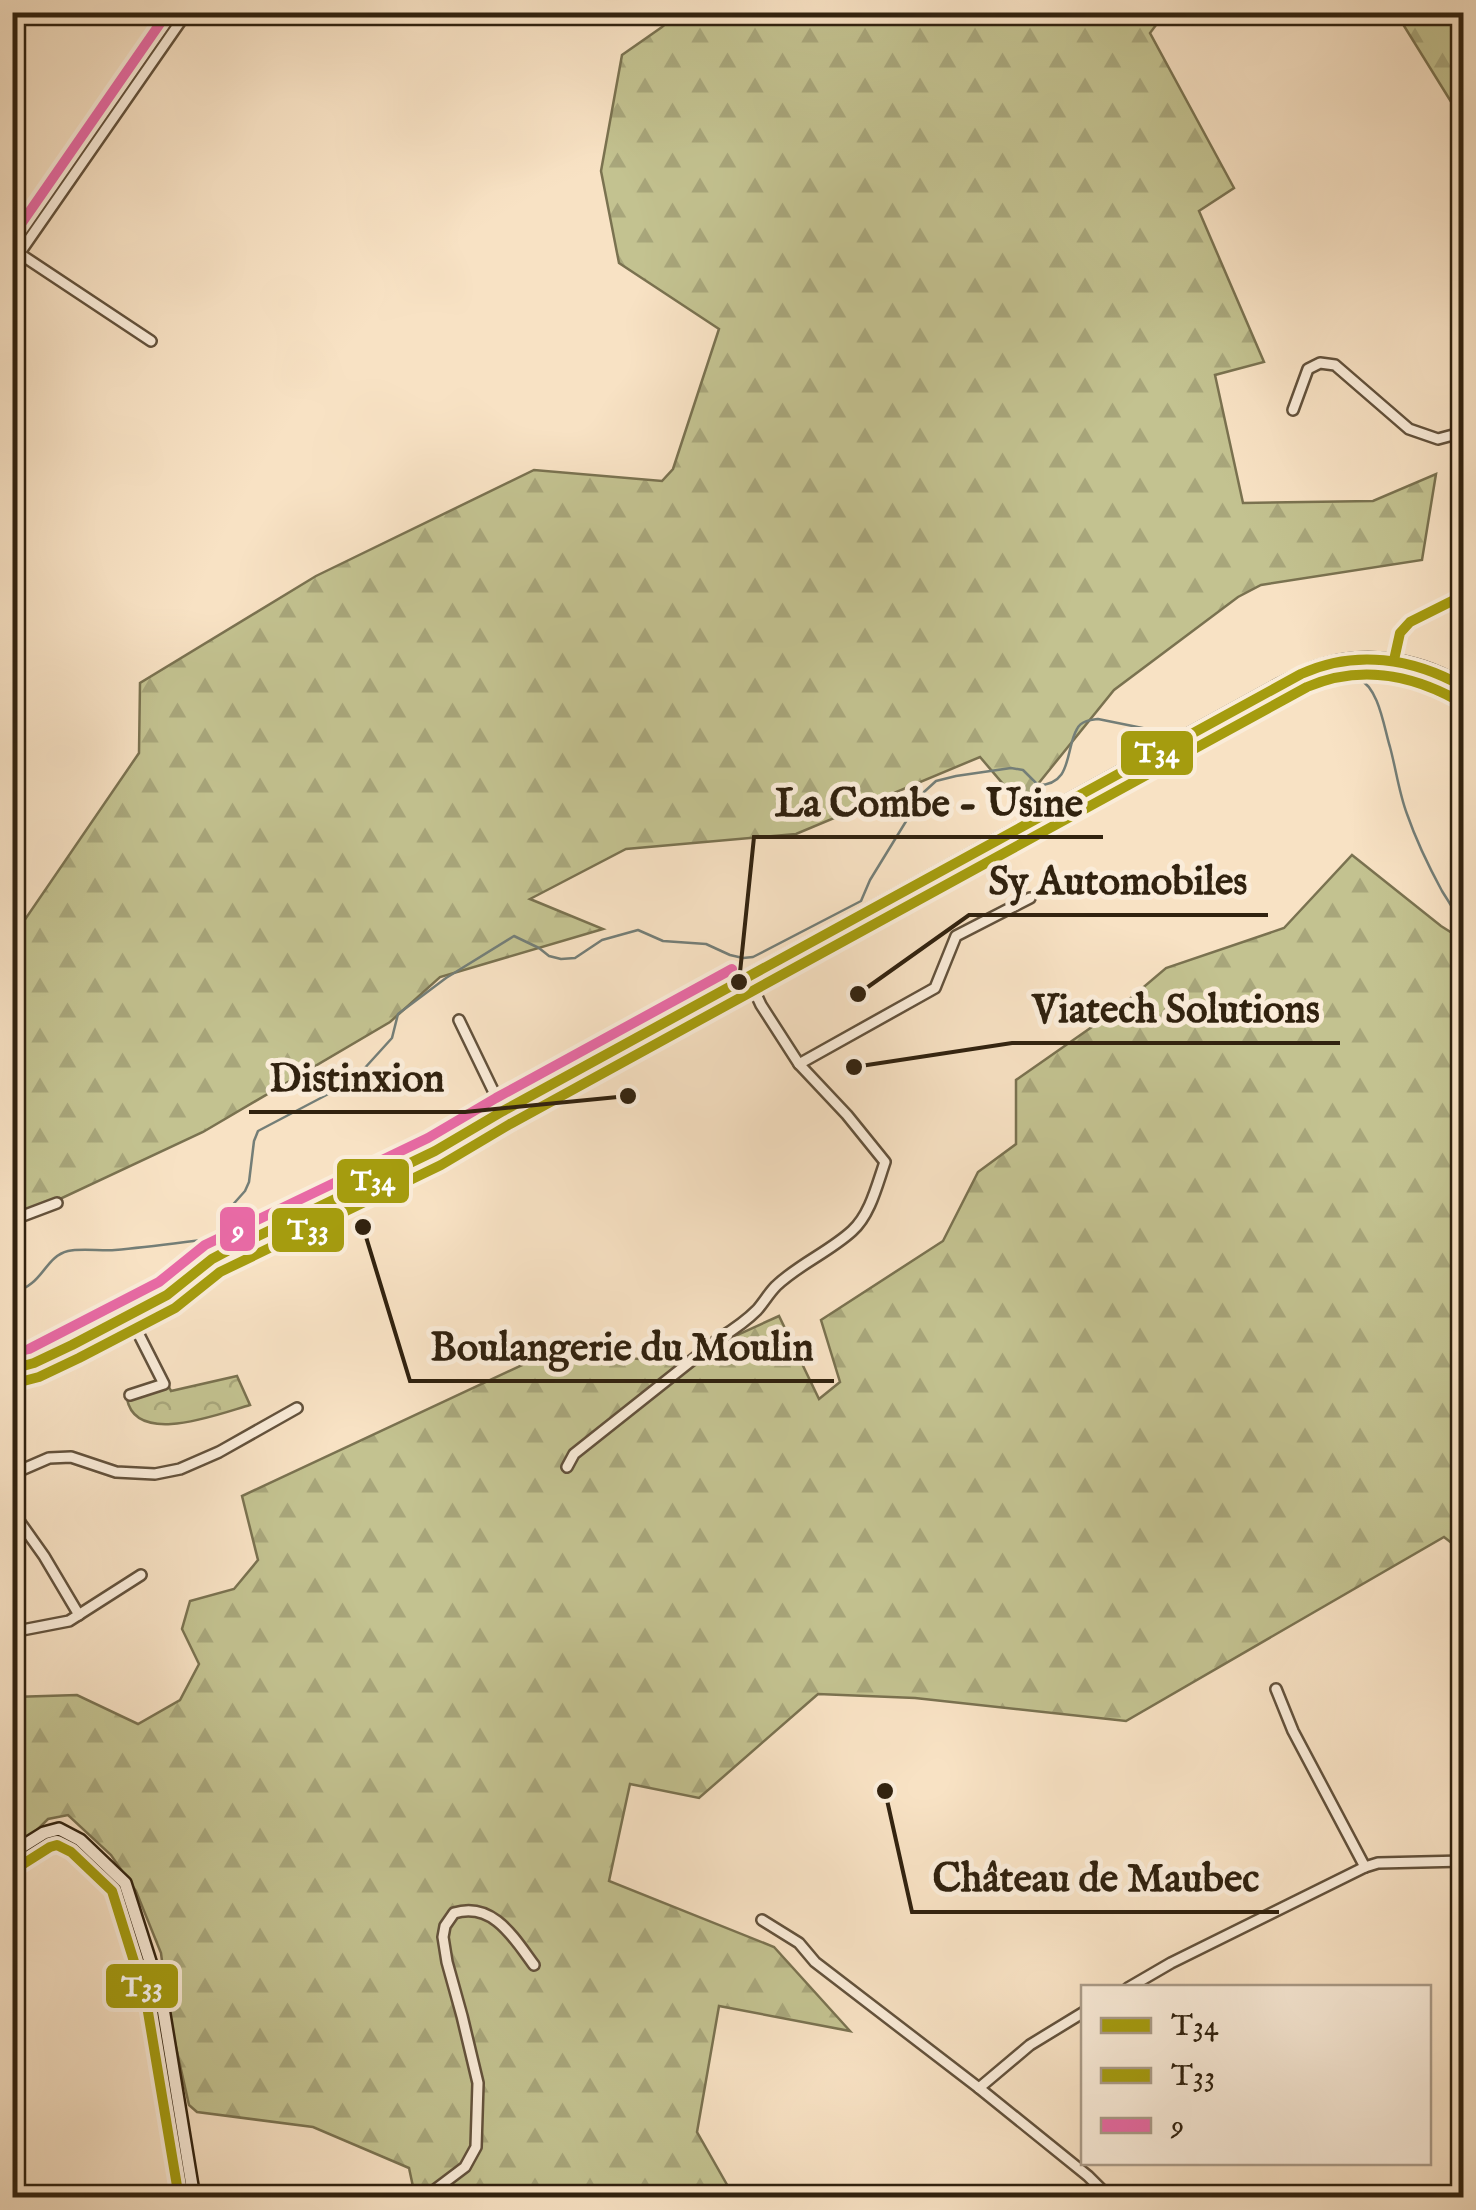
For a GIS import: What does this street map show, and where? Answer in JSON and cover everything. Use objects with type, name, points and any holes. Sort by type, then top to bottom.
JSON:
[{"type":"main road","points":[[1394,660],[1400,633],[1410,622],[1464,595]]},
{"type":"main road","points":[[12,1369],[34,1363],[167,1295],[212,1259],[435,1151],[1279,685],[1322,665],[1357,658],[1394,660],[1448,676],[1464,687]]},
{"type":"main road","points":[[12,1853],[44,1833],[59,1829],[80,1840],[125,1883],[161,1996],[194,2198]]},
{"type":"street","points":[[12,264],[187,12]]},
{"type":"street","points":[[20,254],[150,341]]},
{"type":"street","points":[[1293,410],[1308,369],[1320,363],[1335,364],[1409,429],[1438,439],[1464,432]]},
{"type":"street","points":[[799,1064],[935,988],[956,936],[1030,898]]},
{"type":"street","points":[[567,1467],[574,1454],[734,1330],[795,1270],[853,1230],[865,1214],[885,1162],[799,1064],[760,1005],[748,977]]},
{"type":"street","points":[[459,1020],[503,1111]]},
{"type":"street","points":[[12,1220],[57,1204]]},
{"type":"street","points":[[128,1315],[164,1384],[130,1395]]},
{"type":"street","points":[[12,1474],[48,1458],[71,1457],[116,1472],[155,1474],[180,1469],[297,1408]]},
{"type":"street","points":[[12,1511],[79,1615]]},
{"type":"street","points":[[12,1632],[69,1621],[140,1575]]},
{"type":"street","points":[[1276,1689],[1293,1731],[1366,1867]]},
{"type":"street","points":[[1133,1985],[1378,1862],[1464,1861]]},
{"type":"street","points":[[424,2198],[465,2167],[476,2147],[478,2084],[446,1962],[445,1926],[454,1912],[486,1912],[514,1938],[534,1966]]},
{"type":"street","points":[[762,1920],[800,1943],[816,1962],[979,2088],[1110,2198]]},
{"type":"street","points":[[979,2088],[1030,2046],[1081,2014]]},
{"type":"green space","points":[[678,13],[1165,13],[1150,33],[1234,188],[1199,211],[1264,362],[1215,375],[1243,503],[1373,501],[1436,474],[1422,560],[1261,585],[1238,597],[1114,690],[1021,805],[980,757],[796,834],[626,849],[530,899],[603,929],[440,977],[390,1022],[203,1132],[13,1221],[13,931],[24,921],[139,753],[140,683],[316,576],[534,470],[662,481],[673,469],[719,329],[619,263],[601,171],[622,55]]},
{"type":"green space","points":[[1396,13],[1463,13],[1463,121]]},
{"type":"green space","points":[[1352,855],[1463,940],[1463,1552],[1444,1537],[1126,1721],[915,1698],[818,1694],[699,1798],[630,1784],[609,1881],[774,1947],[850,2031],[719,2006],[697,2132],[734,2197],[409,2197],[415,2196],[409,2168],[313,2127],[197,2112],[189,2105],[169,2016],[161,1953],[136,1891],[111,1855],[68,1815],[48,1819],[31,1836],[13,1842],[13,1697],[77,1695],[138,1724],[180,1700],[199,1664],[182,1629],[190,1601],[234,1589],[258,1560],[242,1496],[550,1352],[678,1362],[779,1316],[819,1399],[840,1382],[821,1320],[943,1241],[978,1172],[1016,1144],[1016,1080],[1119,1008],[1166,968],[1284,928]]},
{"type":"green space","points":[[237,1376],[250,1405],[201,1419],[162,1424],[146,1421],[134,1413],[127,1399],[168,1385],[171,1391]]},
{"type":"waterway","points":[[1189,739],[1206,744],[1283,702],[1329,683],[1347,678],[1366,684],[1380,709],[1411,824],[1457,916],[1464,947]]},
{"type":"waterway","points":[[12,1293],[31,1284],[54,1259],[68,1251],[115,1250],[218,1238],[229,1209],[249,1182],[258,1131],[353,1081],[392,1038],[398,1014],[446,978],[514,936],[561,959],[575,958],[602,940],[638,930],[663,941],[706,944],[730,955],[753,957],[861,901],[924,792],[936,781],[1011,768],[1023,770],[1038,785],[1049,783],[1063,773],[1079,726],[1092,720],[1177,735]]},
{"type":"transit line","name":"9","points":[[12,237],[168,12]]},
{"type":"transit line","name":"T34","points":[[1394,660],[1400,633],[1410,622],[1464,595]]},
{"type":"transit line","name":"T34","points":[[12,1369],[72,1345],[167,1295],[227,1251],[435,1151],[1301,674],[1342,661],[1384,660],[1425,669],[1464,687]]},
{"type":"transit line","name":"T33","points":[[16,1383],[79,1358],[175,1308],[220,1272],[441,1165],[1307,687],[1345,676],[1384,676],[1421,684],[1457,700]]},
{"type":"transit line","name":"9","points":[[12,1353],[29,1349],[159,1282],[205,1245],[428,1138],[732,969]]},
{"type":"transit line","name":"T33","points":[[20,1866],[57,1845],[71,1852],[112,1891],[146,2000],[179,2198]]},
{"type":"place","name":"La Combe - Usine","points":[[739,982]]},
{"type":"place","name":"Sy Automobiles","points":[[858,994]]},
{"type":"place","name":"Viatech Solutions","points":[[854,1067]]},
{"type":"place","name":"Distinxion","points":[[628,1096]]},
{"type":"place","name":"Boulangerie du Moulin","points":[[363,1227]]},
{"type":"place","name":"Château de Maubec","points":[[885,1791]]}]
